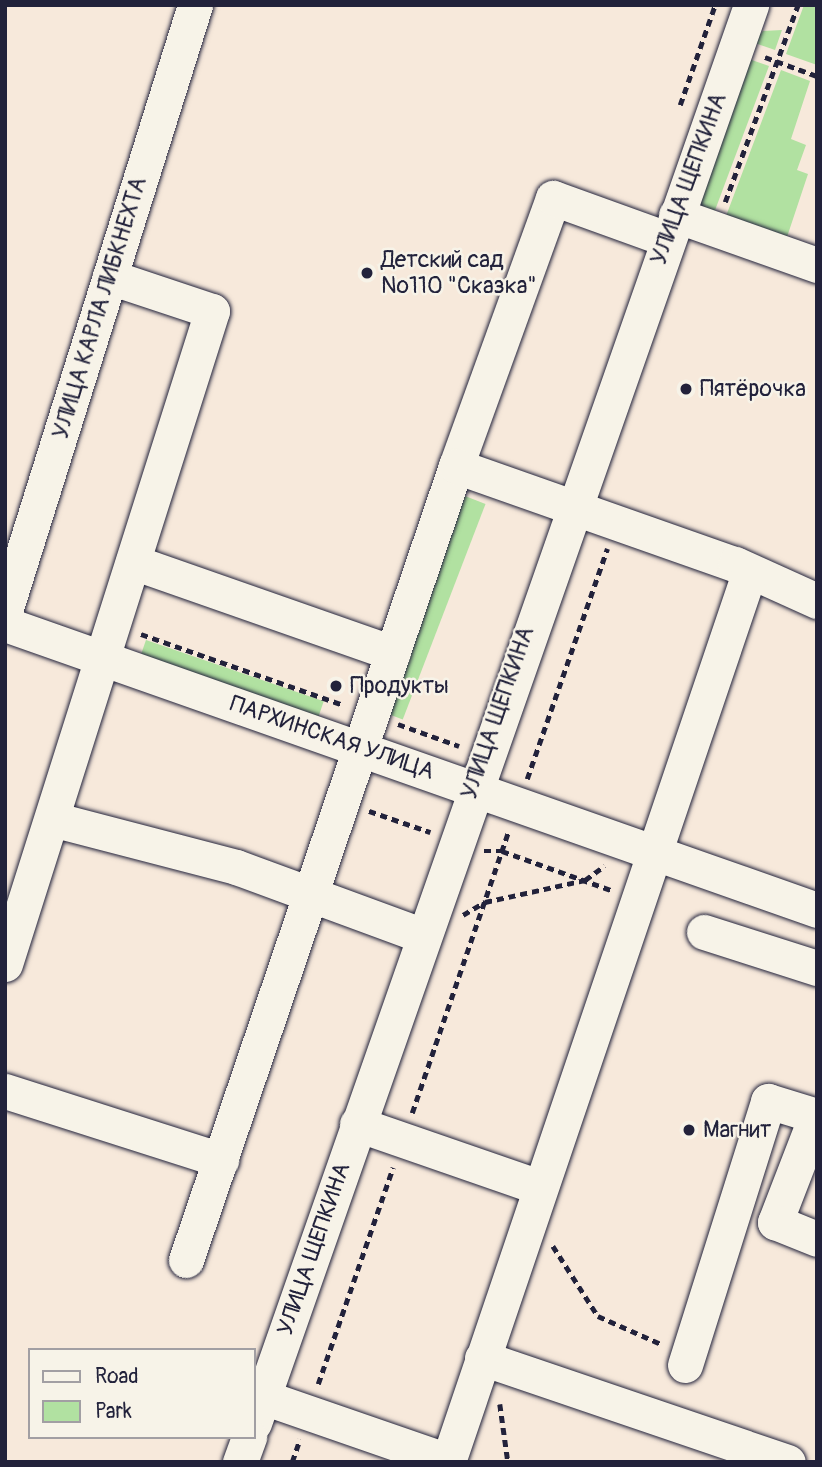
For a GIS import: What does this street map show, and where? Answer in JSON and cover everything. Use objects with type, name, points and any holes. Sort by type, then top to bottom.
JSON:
[{"type":"street","name":"УЛИЦА КАРЛА ЛИБКНЕХТА","points":[[5,611],[195,5]]},
{"type":"street","name":"УЛИЦА ЩЕПКИНА","points":[[258,1410],[570,506],[751,5]]},
{"type":"street","points":[[186,1261],[344,803],[360,748],[456,466],[553,198],[671,227],[715,229],[817,264]]},
{"type":"street","points":[[5,964],[212,311],[110,276]]},
{"type":"street","points":[[456,466],[617,522],[817,601]]},
{"type":"street","points":[[133,562],[393,653]]},
{"type":"street","points":[[258,1410],[309,1413],[448,1462],[637,899],[642,848],[756,578]]},
{"type":"street","name":"ПАРХИНСКАЯ УЛИЦА","points":[[5,624],[817,910]]},
{"type":"street","points":[[52,819],[199,856],[421,935]]},
{"type":"street","points":[[704,932],[814,957]]},
{"type":"street","points":[[5,1091],[221,1160]]},
{"type":"street","points":[[687,1359],[768,1101],[817,1116],[775,1222],[817,1238]]},
{"type":"street","points":[[357,1124],[539,1187]]},
{"type":"street","points":[[482,1358],[788,1462]]},
{"type":"street","points":[[240,1462],[248,1439]]},
{"type":"path","points":[[715,229],[798,5]]},
{"type":"path","points":[[737,46],[817,76]]},
{"type":"path","points":[[292,1462],[617,522]]},
{"type":"path","points":[[113,624],[483,754]]},
{"type":"path","points":[[344,803],[454,838],[487,853],[502,850],[637,899]]},
{"type":"path","points":[[421,935],[485,902],[585,880],[642,848]]},
{"type":"path","points":[[545,1234],[598,1316],[687,1359]]},
{"type":"green space","points":[[804,5],[817,5],[817,65],[786,54]]},
{"type":"green space","points":[[782,30],[775,50],[752,42],[763,31]]},
{"type":"green space","points":[[746,58],[769,66],[711,221],[695,208]]},
{"type":"green space","points":[[781,70],[810,81],[791,139],[806,145],[797,170],[808,174],[784,246],[723,224]]},
{"type":"green space","points":[[465,496],[486,504],[403,720],[382,712]]},
{"type":"green space","points":[[146,640],[324,701],[318,718],[140,657]]},
{"type":"place","name":"Детский сад №110 \"Сказка\"","points":[[367,273]]},
{"type":"place","name":"Пятёрочка","points":[[686,389]]},
{"type":"place","name":"Продукты","points":[[336,686]]},
{"type":"place","name":"Магнит","points":[[689,1130]]}]
